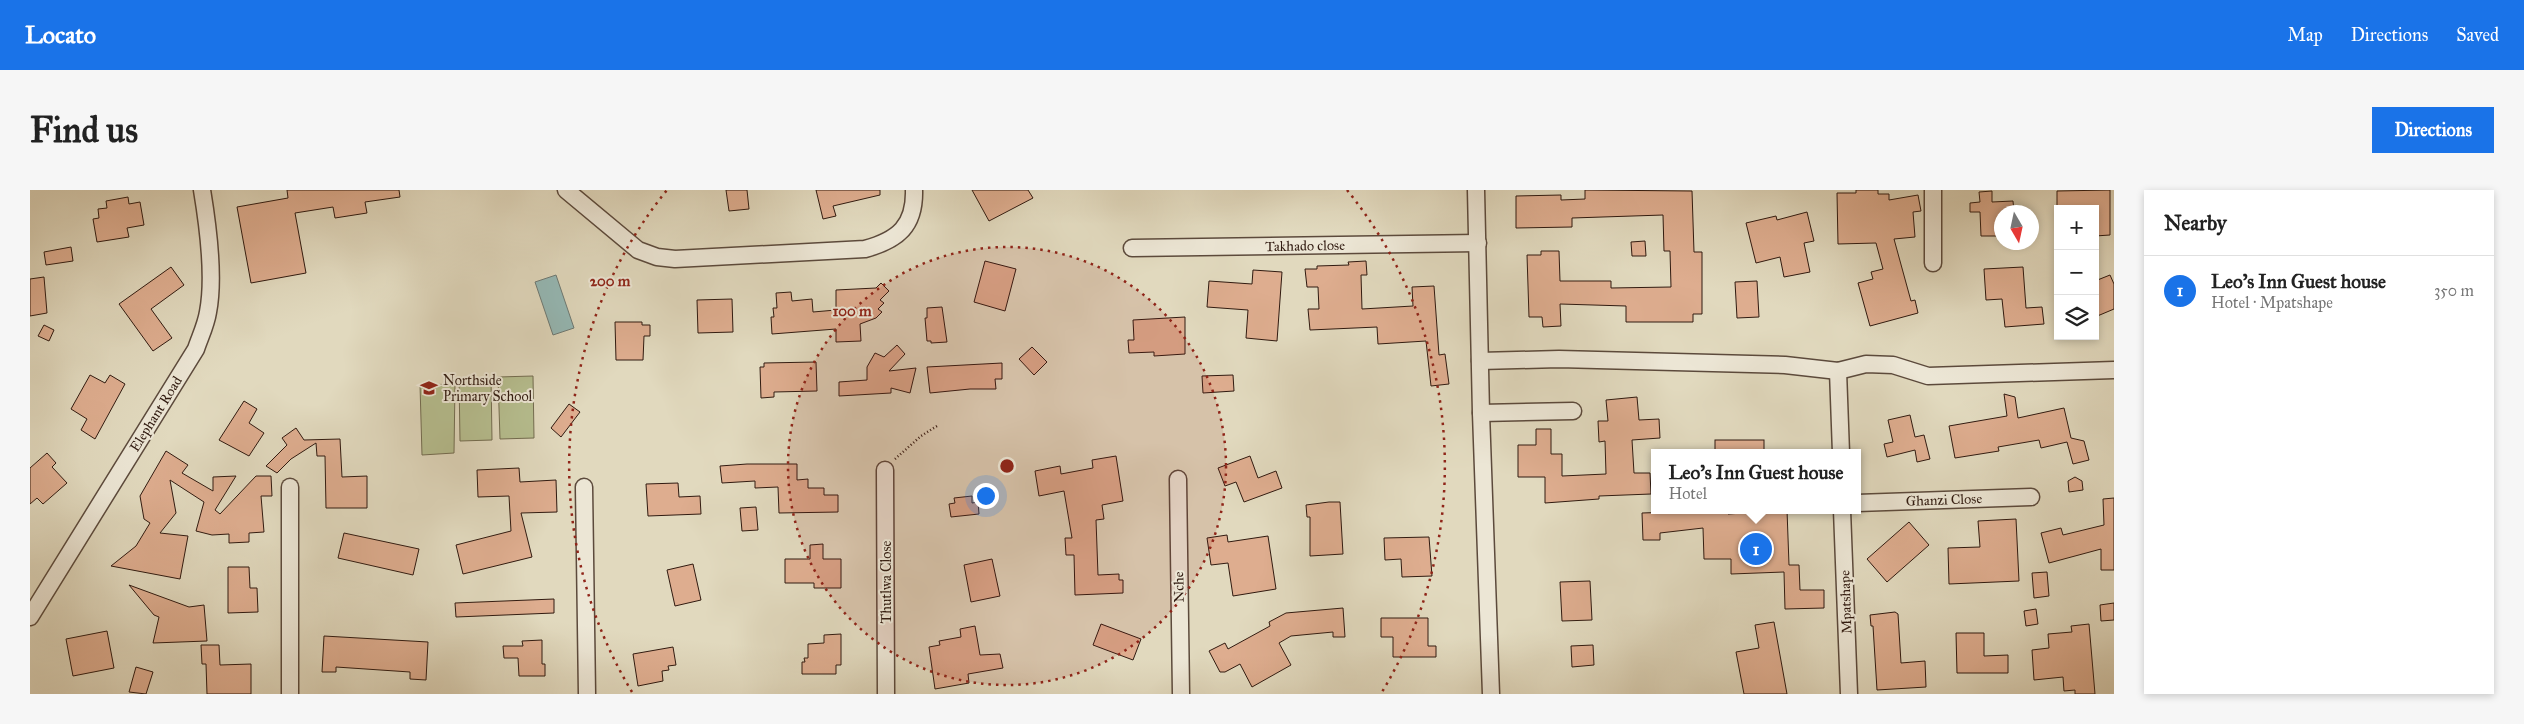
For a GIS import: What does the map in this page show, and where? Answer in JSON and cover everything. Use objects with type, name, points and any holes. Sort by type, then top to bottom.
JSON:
[{"type":"street","name":"Elephant Road","points":[[30,617],[196,349],[208,313],[210,276],[206,216],[202,190]]},
{"type":"street","points":[[566,190],[638,250],[675,259],[865,249],[883,244],[903,232],[910,218],[914,190]]},
{"type":"street","points":[[1476,190],[1481,413],[1491,694]]},
{"type":"street","points":[[1933,190],[1933,263]]},
{"type":"street","name":"Takhado close","points":[[1132,248],[1478,243]]},
{"type":"street","points":[[1480,361],[1559,360],[1785,365],[1838,371],[1866,364],[1893,364],[1928,376],[2114,370]]},
{"type":"street","points":[[1838,371],[1840,449]]},
{"type":"street","points":[[1481,413],[1572,411]]},
{"type":"street","name":"Thutlwa Close","points":[[885,470],[886,694]]},
{"type":"street","name":"Nche","points":[[1178,480],[1181,694]]},
{"type":"street","points":[[290,487],[290,694]]},
{"type":"street","points":[[584,487],[587,694]]},
{"type":"street","name":"Ghanzi Close","points":[[1861,503],[2031,497]]},
{"type":"street","name":"Mpatshape","points":[[1842,514],[1849,694]]},
{"type":"path","points":[[885,470],[921,436],[937,426]]},
{"type":"green space","points":[[533,376],[534,438],[500,439],[498,377]]},
{"type":"green space","points":[[459,378],[491,378],[492,440],[460,441]]},
{"type":"green space","points":[[455,384],[454,453],[422,455],[420,385]]},
{"type":"water","points":[[556,275],[574,328],[553,335],[535,282]]},
{"type":"building","points":[[287,190],[399,190],[400,197],[365,202],[367,213],[335,218],[333,207],[295,213],[306,273],[251,283],[237,207],[288,198]]},
{"type":"building","points":[[726,190],[747,190],[749,209],[729,211]]},
{"type":"building","points":[[816,190],[880,190],[880,195],[833,206],[836,216],[823,219]]},
{"type":"building","points":[[972,190],[1028,190],[1033,198],[989,221]]},
{"type":"building","points":[[1585,190],[1692,191],[1694,252],[1702,252],[1702,314],[1693,314],[1693,322],[1626,322],[1626,306],[1560,304],[1561,326],[1543,327],[1542,317],[1529,317],[1527,255],[1541,255],[1541,251],[1559,251],[1560,281],[1611,281],[1611,288],[1671,287],[1670,251],[1664,251],[1663,215],[1572,218],[1572,227],[1516,228],[1516,196],[1561,195],[1561,200],[1585,199]]},
{"type":"building","points":[[1856,190],[1878,190],[1878,194],[1889,194],[1889,200],[1918,195],[1921,211],[1913,212],[1915,237],[1894,239],[1911,301],[1915,300],[1918,313],[1870,326],[1858,283],[1873,279],[1871,272],[1883,269],[1876,243],[1838,244],[1837,193],[1856,193]]},
{"type":"building","points":[[2110,190],[2110,235],[2099,236],[2099,205],[2057,205],[2057,191]]},
{"type":"building","points":[[1992,191],[1992,202],[2013,201],[2013,205],[1994,205],[1994,236],[1981,236],[1980,212],[1970,212],[1970,203],[1980,202],[1979,192]]},
{"type":"building","points":[[128,197],[129,204],[140,202],[144,225],[127,228],[129,237],[97,242],[93,219],[99,218],[98,209],[107,208],[106,201]]},
{"type":"building","points":[[1807,212],[1814,241],[1804,243],[1810,272],[1784,277],[1780,257],[1756,263],[1746,223],[1776,216],[1777,220]]},
{"type":"building","points":[[1645,241],[1646,256],[1632,256],[1631,242]]},
{"type":"building","points":[[71,247],[73,261],[46,265],[44,252]]},
{"type":"building","points":[[985,261],[1016,269],[1005,311],[974,302]]},
{"type":"building","points":[[1366,261],[1367,275],[1361,275],[1362,309],[1413,306],[1412,287],[1434,286],[1439,355],[1445,354],[1449,384],[1431,386],[1426,341],[1378,344],[1377,327],[1310,330],[1308,309],[1319,309],[1318,287],[1307,287],[1305,269],[1317,269],[1317,266],[1349,265],[1348,262]]},
{"type":"building","points":[[171,267],[184,285],[151,309],[172,338],[153,351],[119,304]]},
{"type":"building","points":[[2023,267],[2026,308],[2042,307],[2044,324],[2005,327],[2002,299],[1986,300],[1984,269]]},
{"type":"building","points":[[1253,270],[1282,272],[1277,341],[1246,338],[1248,310],[1207,307],[1209,281],[1252,284]]},
{"type":"building","points":[[2110,275],[2114,284],[2114,309],[2099,315],[2099,295],[2099,279]]},
{"type":"building","points":[[44,277],[47,313],[30,316],[30,279]]},
{"type":"building","points":[[1757,281],[1759,317],[1737,318],[1735,282]]},
{"type":"building","points":[[881,283],[889,291],[880,300],[884,303],[878,309],[882,312],[876,318],[860,324],[861,341],[836,342],[836,329],[772,334],[771,317],[774,317],[773,308],[777,308],[776,293],[791,292],[792,301],[812,299],[813,312],[836,310],[836,290],[876,288]]},
{"type":"building","points":[[732,299],[733,332],[698,333],[697,300]]},
{"type":"building","points":[[942,307],[947,342],[931,343],[931,341],[927,341],[925,318],[927,318],[927,308]]},
{"type":"building","points":[[1185,317],[1185,354],[1154,356],[1154,352],[1129,353],[1128,340],[1134,340],[1133,320]]},
{"type":"building","points":[[615,322],[642,322],[642,325],[650,325],[650,336],[644,336],[643,360],[616,360]]},
{"type":"building","points":[[44,325],[54,330],[49,341],[38,336]]},
{"type":"building","points":[[897,345],[905,354],[889,371],[916,368],[910,393],[891,388],[891,393],[839,396],[839,382],[867,380],[867,367],[875,353],[884,357]]},
{"type":"building","points":[[1032,347],[1047,362],[1034,375],[1019,359]]},
{"type":"building","points":[[816,362],[817,391],[774,392],[774,397],[761,398],[760,367],[764,367],[764,363]]},
{"type":"building","points":[[1002,363],[1002,379],[995,379],[996,389],[970,389],[930,393],[927,367]]},
{"type":"building","points":[[90,375],[105,383],[110,375],[125,384],[95,439],[81,430],[87,419],[71,409]]},
{"type":"building","points":[[1233,375],[1234,391],[1203,393],[1202,376]]},
{"type":"building","points":[[2004,394],[2015,397],[2018,418],[2064,408],[2071,438],[2084,441],[2089,460],[2073,464],[2067,442],[2041,448],[2039,440],[1998,447],[1999,451],[1955,458],[1949,426],[2007,416]]},
{"type":"building","points":[[1637,397],[1639,420],[1659,419],[1660,438],[1632,440],[1634,473],[1650,473],[1651,494],[1599,496],[1599,499],[1545,503],[1545,477],[1518,477],[1518,445],[1536,445],[1536,429],[1551,429],[1551,454],[1562,454],[1562,476],[1606,474],[1605,441],[1599,442],[1598,421],[1608,421],[1606,400]]},
{"type":"building","points":[[244,401],[257,409],[249,423],[264,433],[249,456],[219,440]]},
{"type":"building","points":[[569,404],[580,412],[561,437],[551,428]]},
{"type":"building","points":[[1910,415],[1915,437],[1924,435],[1930,459],[1917,462],[1915,450],[1887,457],[1884,444],[1893,442],[1888,420]]},
{"type":"building","points":[[296,428],[304,440],[340,439],[342,477],[367,476],[367,508],[326,508],[325,456],[317,456],[316,443],[291,459],[277,473],[266,466],[287,445],[282,438]]},
{"type":"building","points":[[1715,440],[1764,440],[1764,449],[1715,449]]},
{"type":"building","points":[[166,451],[188,465],[182,473],[213,491],[213,477],[236,476],[215,510],[220,514],[256,476],[271,476],[272,496],[261,496],[264,532],[249,533],[249,542],[229,543],[229,534],[212,535],[196,531],[204,502],[170,480],[176,513],[160,533],[188,536],[180,579],[111,566],[136,546],[150,523],[144,519],[140,496]]},
{"type":"building","points":[[47,453],[56,463],[52,467],[67,483],[43,504],[37,498],[30,504],[30,468]]},
{"type":"building","points":[[1116,456],[1123,501],[1102,505],[1104,519],[1096,520],[1098,575],[1119,574],[1119,580],[1123,580],[1123,593],[1075,595],[1074,555],[1066,555],[1065,538],[1072,538],[1064,491],[1039,496],[1035,471],[1060,466],[1061,474],[1093,468],[1092,460]]},
{"type":"building","points":[[1250,456],[1258,478],[1276,471],[1282,488],[1244,502],[1236,482],[1225,486],[1218,468]]},
{"type":"building","points":[[797,464],[797,480],[808,479],[808,488],[824,488],[824,495],[838,495],[838,512],[779,513],[778,487],[755,488],[755,481],[722,483],[720,466]]},
{"type":"building","points":[[519,468],[520,482],[556,480],[557,512],[521,513],[532,557],[463,574],[456,545],[511,531],[509,496],[478,497],[477,470]]},
{"type":"building","points":[[2075,477],[2082,481],[2083,490],[2069,492],[2068,481]]},
{"type":"building","points":[[678,483],[679,497],[700,496],[701,514],[648,516],[646,484]]},
{"type":"building","points":[[972,496],[972,503],[978,502],[979,514],[951,517],[949,504],[955,503],[954,498]]},
{"type":"building","points":[[2114,498],[2114,570],[2101,570],[2101,549],[2049,563],[2041,533],[2061,528],[2063,535],[2104,525],[2103,499]]},
{"type":"building","points":[[1340,502],[1343,554],[1310,556],[1310,517],[1307,517],[1306,505]]},
{"type":"building","points":[[756,507],[758,530],[742,531],[740,508]]},
{"type":"building","points":[[1642,513],[1787,514],[1789,565],[1799,565],[1800,590],[1824,590],[1824,608],[1785,609],[1784,572],[1731,574],[1731,559],[1704,559],[1703,528],[1660,533],[1660,540],[1643,540]]},
{"type":"building","points":[[2016,519],[2019,581],[1949,584],[1948,548],[1980,547],[1978,521]]},
{"type":"building","points":[[1909,522],[1929,545],[1887,582],[1867,559]]},
{"type":"building","points":[[344,533],[419,549],[413,575],[338,558]]},
{"type":"building","points":[[1227,535],[1228,542],[1268,536],[1276,589],[1233,596],[1228,563],[1211,565],[1207,538]]},
{"type":"building","points":[[1429,537],[1432,576],[1402,577],[1401,559],[1385,560],[1384,538]]},
{"type":"building","points":[[823,544],[823,559],[841,559],[841,588],[814,588],[814,583],[785,583],[785,559],[810,559],[810,545]]},
{"type":"building","points":[[992,559],[1000,596],[971,602],[964,565]]},
{"type":"building","points":[[693,564],[701,600],[675,606],[667,570]]},
{"type":"building","points":[[228,567],[249,567],[250,588],[257,588],[258,612],[228,613]]},
{"type":"building","points":[[2047,572],[2049,596],[2034,598],[2032,573]]},
{"type":"building","points":[[1590,581],[1592,620],[1562,621],[1560,582]]},
{"type":"building","points":[[129,585],[189,607],[204,605],[207,641],[153,643],[159,617],[154,615]]},
{"type":"building","points":[[554,599],[554,613],[456,617],[455,603]]},
{"type":"building","points":[[2114,603],[2114,620],[2101,621],[2100,605]]},
{"type":"building","points":[[1343,608],[1345,637],[1333,637],[1333,632],[1291,636],[1279,643],[1291,665],[1252,687],[1240,664],[1225,672],[1220,672],[1209,651],[1225,643],[1228,649],[1270,626],[1269,622],[1286,613]]},
{"type":"building","points":[[2036,609],[2038,624],[2026,626],[2024,611]]},
{"type":"building","points":[[1895,612],[1898,614],[1901,663],[1925,661],[1926,687],[1877,690],[1873,626],[1871,626],[1870,615]]},
{"type":"building","points":[[1381,618],[1428,618],[1428,646],[1436,646],[1436,657],[1393,657],[1393,637],[1381,637]]},
{"type":"building","points":[[1774,622],[1787,694],[1744,694],[1736,652],[1759,648],[1755,625]]},
{"type":"building","points":[[1101,624],[1141,639],[1133,660],[1093,645]]},
{"type":"building","points":[[2089,624],[2095,694],[2075,694],[2075,690],[2064,691],[2063,677],[2034,680],[2032,650],[2049,648],[2048,634],[2072,632],[2071,626]]},
{"type":"building","points":[[975,626],[980,655],[1000,654],[1003,668],[968,674],[969,683],[935,689],[929,647],[940,645],[939,641],[961,637],[960,629]]},
{"type":"building","points":[[107,631],[114,668],[73,676],[66,639]]},
{"type":"building","points":[[1956,633],[1984,633],[1984,656],[2008,655],[2008,673],[1957,673]]},
{"type":"building","points":[[841,634],[841,665],[836,665],[836,674],[802,674],[802,662],[805,662],[804,658],[808,658],[808,644],[824,643],[824,635]]},
{"type":"building","points":[[324,636],[428,642],[426,680],[410,679],[410,672],[336,667],[336,672],[322,672]]},
{"type":"building","points":[[542,640],[542,664],[545,664],[545,676],[519,676],[518,658],[504,658],[503,646],[523,646],[522,641]]},
{"type":"building","points":[[201,645],[219,645],[220,665],[251,664],[251,694],[207,694],[206,664],[202,664]]},
{"type":"building","points":[[1593,645],[1594,665],[1572,667],[1571,646]]},
{"type":"building","points":[[673,647],[676,665],[668,666],[669,670],[662,671],[663,681],[638,686],[633,654]]},
{"type":"building","points":[[136,667],[153,672],[146,694],[129,692]]},
{"type":"place","name":"Northside Primary School","points":[[429,388]]},
{"type":"place","name":"Leo's Inn Guest house","points":[[1756,549]]}]
